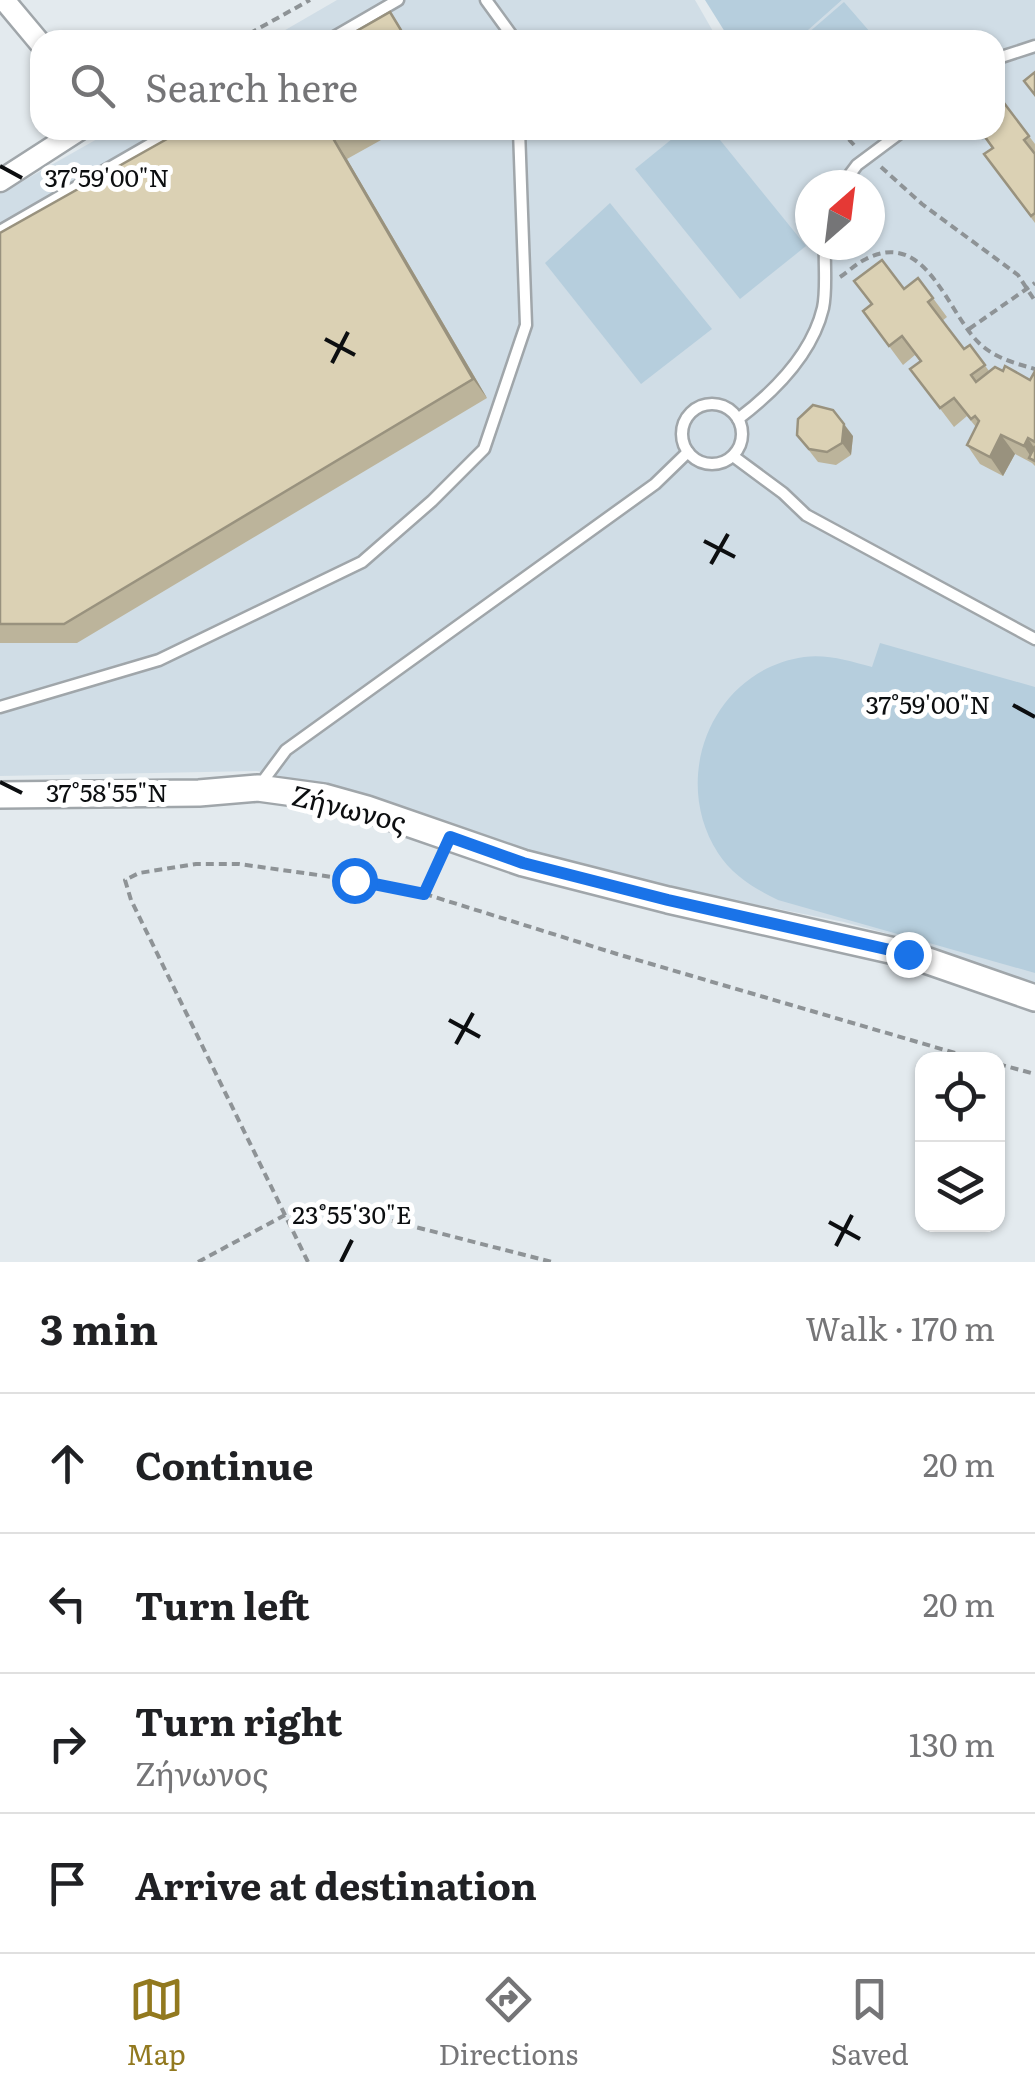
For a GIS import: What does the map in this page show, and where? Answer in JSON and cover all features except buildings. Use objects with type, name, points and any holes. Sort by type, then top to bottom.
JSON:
[{"type":"street","points":[[4,0],[30,32]]},
{"type":"street","points":[[0,180],[63,140]]},
{"type":"street","name":"Ζήνωνος","points":[[0,795],[258,788],[324,797],[523,863],[908,954],[1035,998]]},
{"type":"lane","points":[[346,30],[398,0]]},
{"type":"lane","points":[[486,0],[508,30]]},
{"type":"lane","points":[[1005,56],[1035,46]]},
{"type":"lane","points":[[0,231],[158,140]]},
{"type":"lane","points":[[0,706],[159,660],[362,562],[484,449],[526,324],[519,140]]},
{"type":"lane","points":[[854,170],[891,140]]},
{"type":"lane","points":[[738,419],[765,398],[815,334],[824,304],[825,260]]},
{"type":"lane","points":[[714,403],[724,406],[738,419],[742,438],[733,456],[715,464],[696,460],[683,444],[683,424],[695,408],[714,403]]},
{"type":"lane","points":[[258,788],[286,750],[654,484],[688,452]]},
{"type":"lane","points":[[733,456],[806,515],[1035,639]]},
{"type":"path","points":[[256,30],[310,0]]},
{"type":"path","points":[[851,140],[922,204],[1018,275],[1035,301]]},
{"type":"path","points":[[824,288],[866,259],[884,252],[902,253],[918,261],[931,275],[976,340],[1011,363],[1035,368]]},
{"type":"path","points":[[969,330],[1035,283]]},
{"type":"path","points":[[424,894],[450,837]]},
{"type":"path","points":[[308,1262],[130,900],[126,880],[140,873],[196,864],[239,864],[424,894],[952,1052]]},
{"type":"path","points":[[1005,1066],[1035,1074]]},
{"type":"path","points":[[198,1262],[285,1215],[320,1208],[352,1211],[552,1262]]},
{"type":"shaded area","points":[[337,0],[695,0],[712,30],[285,30]]},
{"type":"shaded area","points":[[705,0],[842,0],[808,30],[724,30]]},
{"type":"shaded area","points":[[842,0],[1035,0],[1035,985],[919,942],[844,922],[611,876],[481,838],[372,796],[257,771],[0,776],[0,194],[95,140],[1005,140],[1005,30],[808,30]]},
{"type":"shaded area","points":[[844,2],[868,30],[812,30]]},
{"type":"shaded area","points":[[671,140],[720,140],[795,232],[795,255],[740,299],[635,169]]},
{"type":"shaded area","points":[[610,203],[712,329],[641,384],[545,263]]},
{"type":"shaded area","points":[[880,643],[1035,687],[1035,973],[778,900],[730,868],[718,853],[704,823],[698,792],[700,761],[708,731],[724,705],[745,682],[772,666],[804,657],[830,657],[872,667]]},
{"type":"route","points":[[354,880],[424,894],[450,837],[523,863],[908,954]]}]
